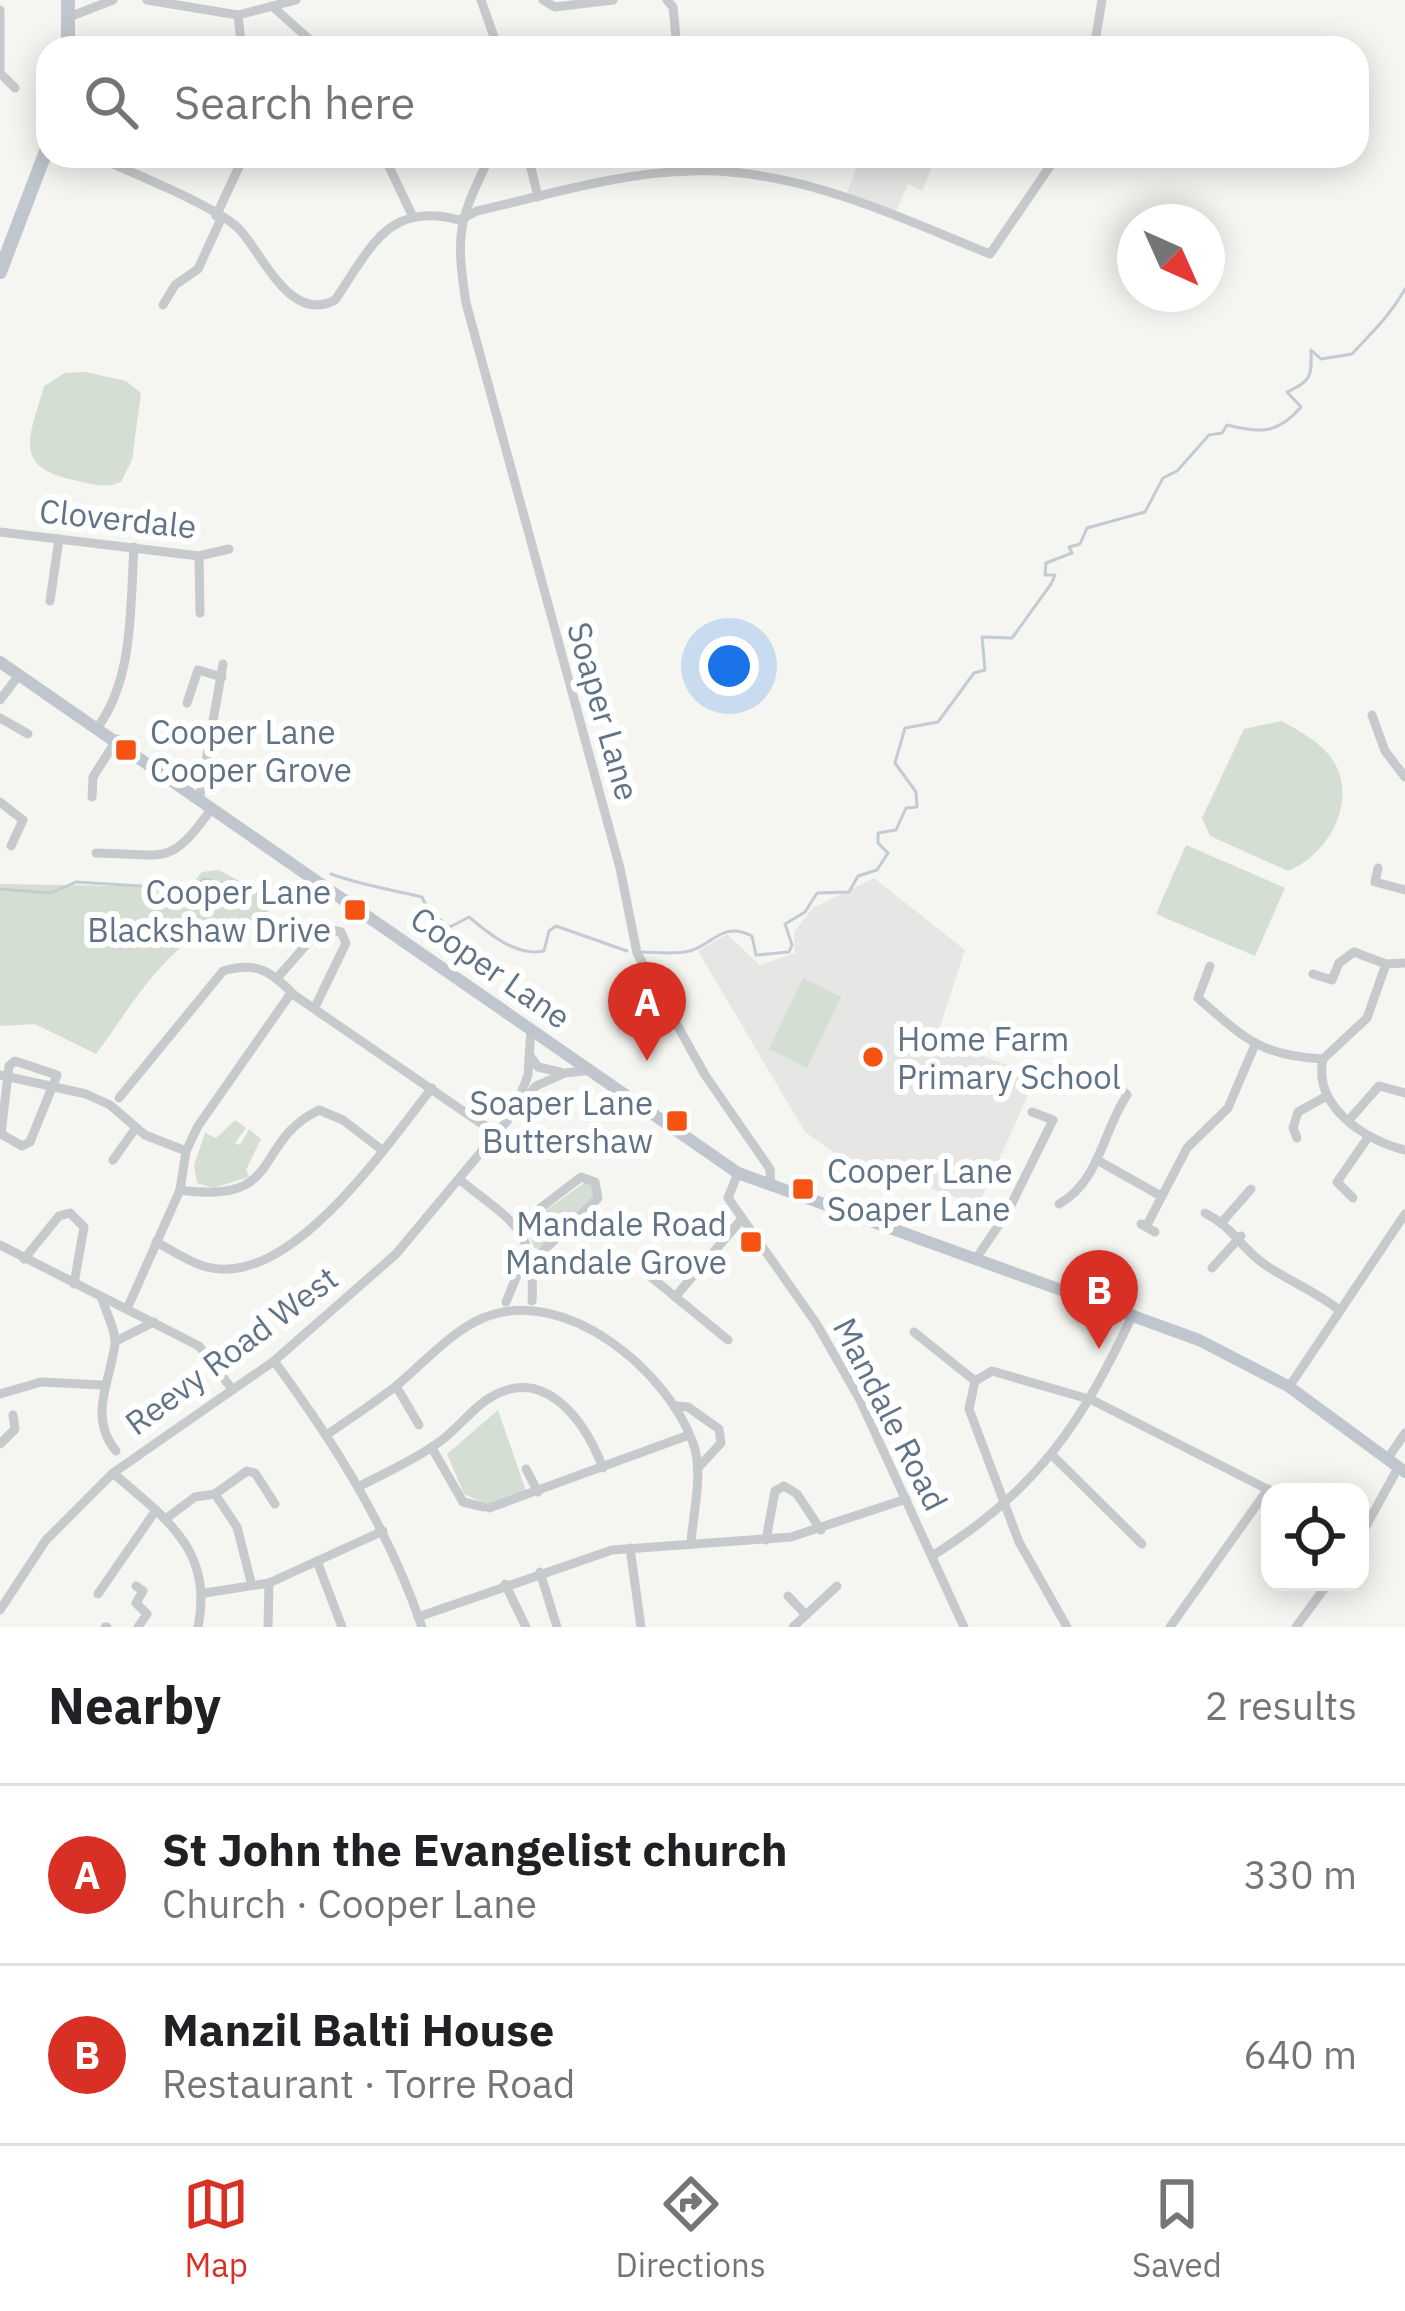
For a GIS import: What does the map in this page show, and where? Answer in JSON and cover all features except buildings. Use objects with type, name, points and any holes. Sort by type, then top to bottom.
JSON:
[{"type":"highway","points":[[68,0],[68,36]]},
{"type":"highway","points":[[0,272],[40,168]]},
{"type":"main road","name":"Cooper Lane","points":[[0,662],[200,795],[738,1173],[1133,1313],[1289,1387],[1397,1465]]},
{"type":"street","points":[[69,17],[113,0]]},
{"type":"street","points":[[148,0],[238,15],[296,0]]},
{"type":"street","points":[[481,0],[494,36]]},
{"type":"street","points":[[543,0],[555,7],[613,0]]},
{"type":"street","points":[[667,0],[673,7],[676,36]]},
{"type":"street","points":[[1096,36],[1102,0]]},
{"type":"street","points":[[272,6],[306,36]]},
{"type":"street","points":[[0,10],[6,85]]},
{"type":"street","points":[[238,15],[240,36]]},
{"type":"street","points":[[121,168],[239,229],[279,286],[327,304],[379,236],[412,215],[433,213],[459,220],[538,197],[691,171],[785,179],[990,254],[1049,168]]},
{"type":"street","points":[[130,172],[131,168]]},
{"type":"street","points":[[163,304],[175,285],[198,269],[239,168]]},
{"type":"street","points":[[390,168],[412,215]]},
{"type":"street","points":[[459,220],[484,168]]},
{"type":"street","points":[[531,168],[538,197]]},
{"type":"street","name":"Soaper Lane","points":[[459,220],[458,250],[476,351],[620,868],[637,953],[705,1076],[770,1169],[771,1187]]},
{"type":"street","name":"Cloverdale","points":[[0,532],[200,556],[230,549]]},
{"type":"street","points":[[50,601],[59,539]]},
{"type":"street","points":[[98,727],[116,701],[129,627],[134,547]]},
{"type":"street","points":[[200,556],[200,613]]},
{"type":"street","points":[[200,795],[224,664]]},
{"type":"street","points":[[187,703],[199,670],[222,677]]},
{"type":"street","points":[[0,700],[19,675]]},
{"type":"street","points":[[1372,715],[1385,751],[1405,777]]},
{"type":"street","points":[[0,718],[28,734]]},
{"type":"street","points":[[195,719],[212,724]]},
{"type":"street","points":[[92,797],[93,777],[117,739]]},
{"type":"street","points":[[0,802],[23,820],[11,846]]},
{"type":"street","points":[[96,853],[171,854],[184,847],[214,806]]},
{"type":"street","points":[[1378,868],[1375,882],[1405,890]]},
{"type":"street","points":[[278,976],[321,928],[341,932],[346,943],[316,1005]]},
{"type":"street","points":[[1313,974],[1332,980],[1340,963],[1354,952],[1386,964],[1405,963]]},
{"type":"street","points":[[118,1098],[223,971],[245,964],[278,976],[291,993],[316,1005],[495,1132]]},
{"type":"street","points":[[1386,964],[1367,1018],[1323,1059],[1318,1079],[1325,1097],[1349,1120],[1369,1136],[1405,1150]]},
{"type":"street","points":[[1210,966],[1193,1000],[1254,1047],[1282,1056],[1323,1059]]},
{"type":"street","points":[[128,1309],[180,1190],[186,1151],[291,993]]},
{"type":"street","points":[[517,1104],[530,1056],[531,1028]]},
{"type":"street","points":[[1148,1226],[1187,1148],[1228,1108],[1254,1047]]},
{"type":"street","points":[[530,1056],[538,1067],[565,1072]]},
{"type":"street","points":[[14,1061],[57,1075],[30,1142],[13,1144],[1,1134],[3,1076],[14,1061]]},
{"type":"street","points":[[517,1104],[546,1078],[592,1070]]},
{"type":"street","points":[[3,1076],[110,1105],[136,1129],[186,1151]]},
{"type":"street","points":[[1082,1208],[1064,1201],[1097,1160],[1126,1095],[1116,1084]]},
{"type":"street","points":[[1349,1120],[1379,1086],[1405,1093]]},
{"type":"street","points":[[156,1242],[208,1268],[252,1265],[287,1247],[334,1206],[432,1088]]},
{"type":"street","points":[[1297,1138],[1293,1128],[1298,1112],[1325,1097]]},
{"type":"street","name":"Reevy Road West","points":[[0,1610],[46,1540],[113,1473],[274,1361],[396,1254],[517,1104]]},
{"type":"street","points":[[180,1190],[219,1196],[241,1190],[262,1172],[299,1119],[320,1110],[343,1120],[382,1150]]},
{"type":"street","points":[[977,1257],[1007,1213],[1055,1116],[1032,1112]]},
{"type":"street","points":[[112,1160],[136,1129]]},
{"type":"street","points":[[1353,1198],[1333,1184],[1369,1136]]},
{"type":"street","points":[[1097,1160],[1161,1196]]},
{"type":"street","points":[[675,1297],[741,1220],[728,1198],[738,1173]]},
{"type":"street","points":[[518,1226],[581,1177],[596,1181],[598,1198],[534,1260]]},
{"type":"street","points":[[460,1180],[518,1226],[534,1260],[532,1297],[513,1288]]},
{"type":"street","points":[[1222,1222],[1251,1189]]},
{"type":"street","points":[[24,1259],[59,1216],[70,1213],[84,1227],[74,1284]]},
{"type":"street","points":[[1205,1213],[1241,1236],[1268,1267],[1318,1292],[1339,1310]]},
{"type":"street","points":[[1289,1387],[1405,1214]]},
{"type":"street","name":"Mandale Road","points":[[741,1220],[816,1323],[860,1400],[964,1627]]},
{"type":"street","points":[[1212,1268],[1241,1236]]},
{"type":"street","points":[[0,1245],[200,1346],[232,1389]]},
{"type":"street","points":[[645,1272],[728,1340]]},
{"type":"street","points":[[506,1302],[518,1273]]},
{"type":"street","points":[[102,1298],[116,1341],[102,1384],[102,1435],[116,1451]]},
{"type":"street","points":[[328,1434],[484,1317],[539,1311],[579,1322],[632,1361],[677,1406],[697,1469],[691,1543]]},
{"type":"street","points":[[932,1556],[1006,1504],[1053,1456],[1092,1400],[1133,1313]]},
{"type":"street","points":[[116,1341],[155,1322]]},
{"type":"street","points":[[914,1332],[975,1381]]},
{"type":"street","points":[[274,1361],[360,1486],[420,1622],[506,1584],[630,1548],[766,1540],[820,1531],[906,1499]]},
{"type":"street","points":[[1067,1627],[1019,1542],[969,1409],[975,1381],[992,1371],[1092,1400],[1261,1486]]},
{"type":"street","points":[[0,1394],[41,1382],[102,1384]]},
{"type":"street","points":[[395,1386],[419,1425]]},
{"type":"street","points":[[360,1486],[432,1448],[486,1400],[511,1390],[548,1394],[576,1411],[603,1468]]},
{"type":"street","points":[[677,1406],[688,1407],[719,1429],[721,1443],[697,1469]]},
{"type":"street","points":[[0,1444],[15,1429],[13,1415]]},
{"type":"street","points":[[1369,1519],[1397,1465],[1405,1432]]},
{"type":"street","points":[[466,1522],[482,1507],[538,1492],[689,1435]]},
{"type":"street","points":[[432,1448],[448,1483],[482,1507]]},
{"type":"street","points":[[1053,1456],[1142,1544]]},
{"type":"street","points":[[526,1469],[538,1492]]},
{"type":"street","points":[[168,1517],[195,1497],[215,1493],[247,1472],[255,1473],[275,1504]]},
{"type":"street","points":[[113,1473],[168,1517],[186,1544],[205,1593],[198,1627]]},
{"type":"street","points":[[766,1540],[775,1491],[784,1486],[797,1494],[820,1531]]},
{"type":"street","points":[[215,1493],[242,1524],[251,1582]]},
{"type":"street","points":[[1170,1627],[1261,1503]]},
{"type":"street","points":[[98,1594],[157,1510]]},
{"type":"street","points":[[205,1593],[268,1582],[383,1531]]},
{"type":"street","points":[[630,1548],[641,1627]]},
{"type":"street","points":[[317,1561],[342,1627]]},
{"type":"street","points":[[540,1573],[557,1627]]},
{"type":"street","points":[[268,1582],[268,1627]]},
{"type":"street","points":[[506,1584],[526,1627]]},
{"type":"street","points":[[136,1586],[143,1591],[136,1603],[148,1614]]},
{"type":"street","points":[[793,1627],[837,1586]]},
{"type":"street","points":[[1296,1627],[1322,1591]]},
{"type":"street","points":[[788,1596],[806,1615]]},
{"type":"street","points":[[138,1627],[148,1614],[161,1612]]},
{"type":"shaded area","points":[[856,168],[932,168],[922,191],[908,184],[895,213],[847,193]]},
{"type":"shaded area","points":[[65,373],[126,381],[141,393],[132,460],[121,482],[115,484],[92,484],[54,474],[40,467],[30,446],[44,386]]},
{"type":"shaded area","points":[[1282,721],[1330,755],[1341,778],[1342,794],[1335,826],[1326,841],[1288,871],[1210,836],[1202,818],[1244,729]]},
{"type":"shaded area","points":[[1186,845],[1285,888],[1255,956],[1156,914]]},
{"type":"shaded area","points":[[219,870],[270,898],[266,925],[238,922],[212,928],[188,942],[147,984],[96,1054],[35,1024],[0,1026],[0,884],[190,887],[202,872]]},
{"type":"shaded area","name":"Home Farm Primary School","points":[[874,878],[965,950],[936,1039],[1037,1076],[978,1206],[833,1152],[805,1132],[698,951],[727,934],[760,965],[795,953],[794,932],[813,908]]},
{"type":"shaded area","points":[[803,978],[841,997],[807,1068],[769,1049]]},
{"type":"shaded area","points":[[235,1120],[246,1128],[235,1143],[240,1145],[249,1129],[261,1139],[246,1170],[249,1177],[213,1188],[197,1183],[194,1165],[205,1133],[216,1138]]},
{"type":"shaded area","points":[[588,1180],[596,1194],[540,1249],[534,1248],[527,1224]]},
{"type":"shaded area","points":[[498,1410],[526,1491],[486,1504],[464,1494],[447,1454]]},
{"type":"waterway","points":[[640,952],[690,951],[733,931],[752,936],[756,955],[789,952],[792,945],[785,924],[805,912],[817,893],[849,892],[858,876],[877,870],[888,853],[878,843],[878,833],[896,830],[906,808],[917,807],[916,792],[895,763],[905,728],[938,722],[974,673],[985,670],[982,637],[1012,638],[1051,584],[1055,575],[1045,575],[1046,563],[1072,553],[1069,547],[1080,544],[1087,528],[1145,512],[1163,478],[1177,471],[1209,435],[1222,433],[1227,425],[1258,430],[1284,423],[1301,407],[1287,392],[1308,377],[1311,350],[1321,359],[1352,354],[1405,289]]},
{"type":"waterway","points":[[331,874],[422,897],[429,912],[450,927],[469,917],[494,937],[524,951],[544,951],[549,931],[556,926],[627,951]]},
{"type":"waterway","points":[[0,889],[51,893],[76,882],[190,889],[204,879],[277,898],[313,884]]},
{"type":"place","name":"Cooper Lane Cooper Grove","points":[[126,750]]},
{"type":"place","name":"Cooper Lane Blackshaw Drive","points":[[355,910]]},
{"type":"place","name":"Home Farm Primary School","points":[[873,1057]]},
{"type":"place","name":"St John the Evangelist church","points":[[647,1061]]},
{"type":"place","name":"Soaper Lane Buttershaw","points":[[677,1121]]},
{"type":"place","name":"Cooper Lane Soaper Lane","points":[[803,1189]]},
{"type":"place","name":"Mandale Road Mandale Grove","points":[[751,1242]]},
{"type":"place","name":"Manzil Balti House","points":[[1099,1349]]}]
